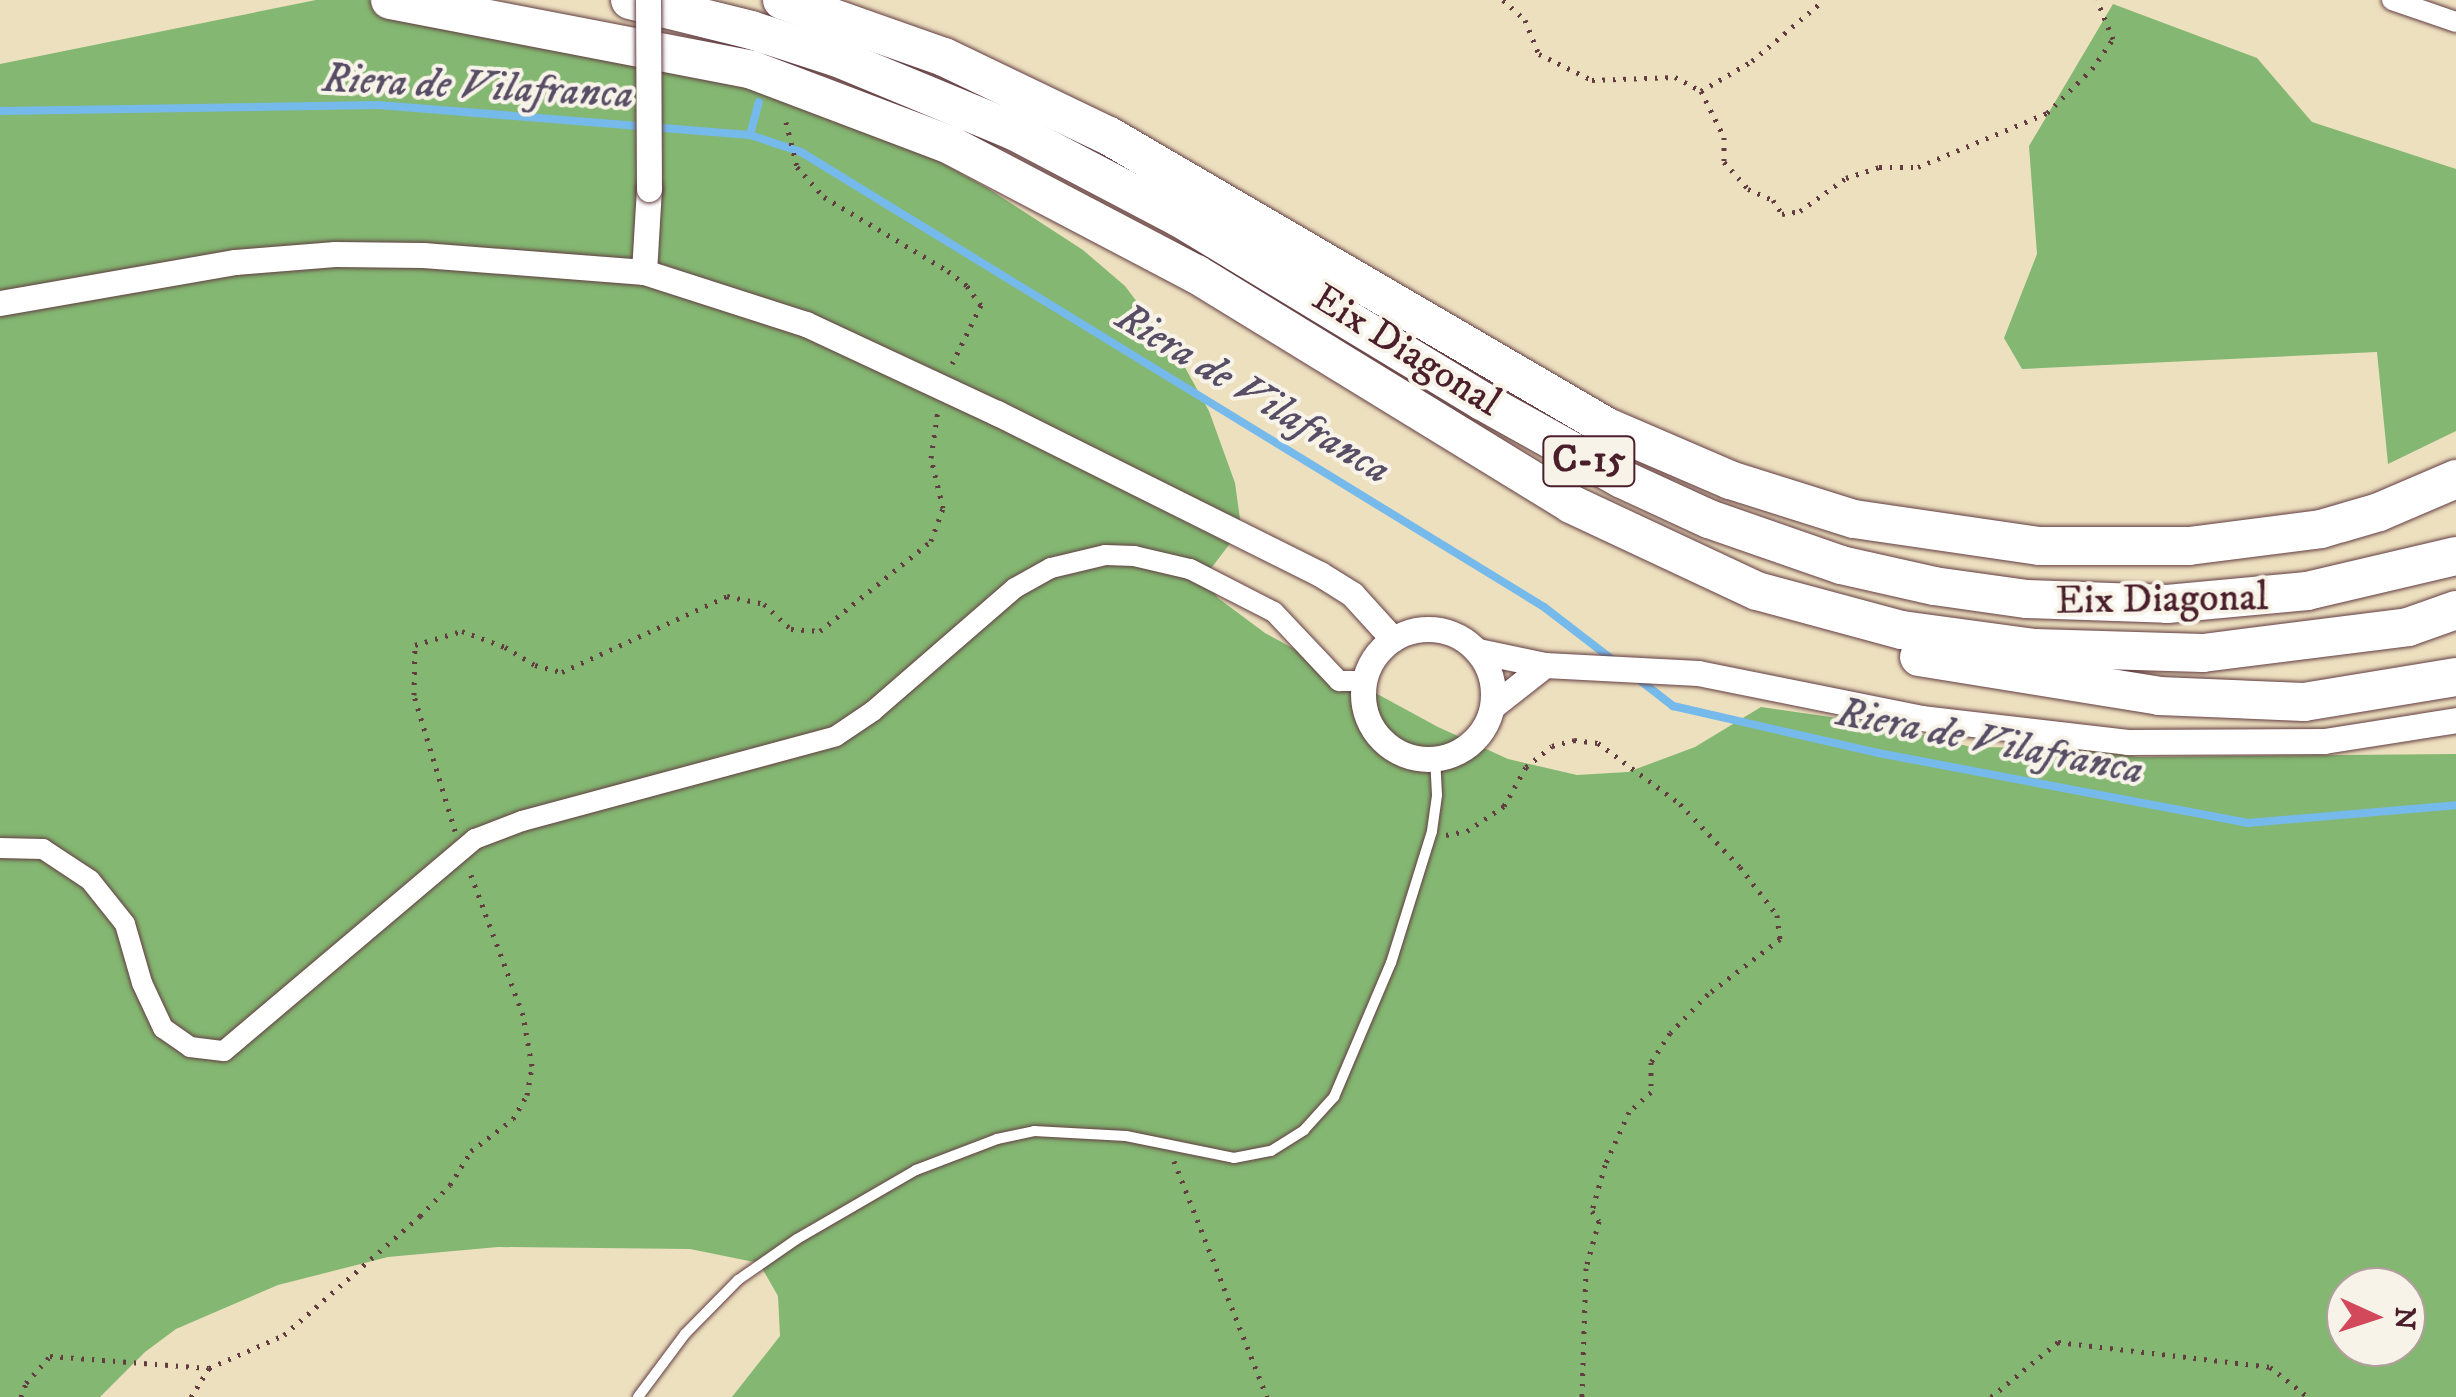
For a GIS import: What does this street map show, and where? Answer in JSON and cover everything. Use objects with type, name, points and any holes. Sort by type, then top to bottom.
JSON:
[{"type":"highway","name":"Eix Diagonal","points":[[390,0],[752,70],[950,146],[1196,274],[1571,504],[1757,591],[1902,630],[2054,649],[2203,652],[2408,627],[2456,610]]},
{"type":"highway","name":"Eix Diagonal","points":[[630,0],[736,26],[838,58],[1014,131],[1180,218],[1482,401],[1622,479],[1709,519],[1826,561],[1966,591],[2120,605],[2206,602],[2306,591],[2456,556]]},
{"type":"highway","points":[[782,0],[944,57],[1030,96],[1200,187],[1466,348],[1607,427],[1675,459],[1854,519],[1974,540],[2058,546],[2171,546],[2321,529],[2379,512],[2456,480]]},
{"type":"highway","points":[[1757,591],[1794,620],[1894,653],[2159,696],[2304,702],[2456,676]]},
{"type":"street","points":[[644,272],[650,190],[648,0]]},
{"type":"street","points":[[2392,0],[2456,22]]},
{"type":"street","points":[[0,302],[235,262],[335,254],[423,255],[644,272],[806,324],[941,386],[1320,574],[1352,594],[1393,638]]},
{"type":"street","points":[[0,848],[44,848],[90,880],[125,924],[142,983],[163,1028],[190,1048],[214,1052],[245,1037],[461,848],[490,831],[836,736],[873,711],[1016,588],[1052,568],[1105,555],[1162,561],[1234,589],[1281,619],[1313,658],[1339,681],[1364,681]]},
{"type":"street","points":[[1478,651],[1493,684],[1492,706],[1484,729],[1468,745],[1434,759],[1395,750],[1378,735],[1367,716],[1364,681],[1376,655],[1393,638],[1427,628],[1450,632],[1478,651],[1546,666],[1698,673],[1921,718],[2128,742],[2324,741],[2456,720]]},
{"type":"street","points":[[1492,706],[1546,666]]},
{"type":"lane","points":[[638,1397],[646,1379],[738,1280],[797,1239],[916,1170],[998,1139],[1034,1131],[1126,1136],[1234,1158],[1271,1152],[1304,1130],[1334,1097],[1391,963],[1432,830],[1437,795],[1434,759]]},
{"type":"path","points":[[1503,0],[1525,20],[1539,54],[1592,80],[1675,77],[1702,92],[1724,137],[1724,162],[1748,189],[1773,200],[1782,214],[1800,210],[1846,178],[1879,167],[1918,167],[2047,113],[2092,69],[2113,39],[2098,0]]},
{"type":"path","points":[[1702,92],[1752,60],[1824,0]]},
{"type":"path","points":[[22,1397],[26,1384],[50,1356],[209,1368],[284,1335],[420,1216],[450,1185],[471,1151],[512,1120],[527,1095],[532,1066],[524,1016],[461,848],[414,696],[415,645],[462,631],[505,647],[535,665],[562,672],[727,596],[764,604],[790,629],[820,632],[931,541],[943,508],[931,458],[941,386],[981,305],[948,271],[824,197],[797,167],[786,122]]},
{"type":"path","points":[[1432,830],[1449,836],[1467,832],[1504,806],[1526,768],[1552,746],[1574,740],[1598,743],[1680,804],[1740,867],[1777,915],[1780,939],[1708,994],[1670,1032],[1651,1062],[1651,1092],[1629,1112],[1605,1164],[1592,1212],[1599,1221],[1586,1268],[1582,1397]]},
{"type":"path","points":[[1167,1144],[1267,1397]]},
{"type":"path","points":[[1991,1397],[1992,1392],[2058,1342],[2270,1367],[2308,1397]]},
{"type":"path","points":[[190,1397],[209,1368]]},
{"type":"green space","points":[[316,0],[483,0],[612,24],[890,134],[989,189],[1083,250],[1125,286],[1182,362],[1209,411],[1235,483],[1240,519],[1235,537],[1209,571],[1209,585],[1218,598],[1265,633],[1438,727],[1508,759],[1577,775],[1628,772],[1695,747],[1761,707],[1880,724],[1971,747],[2071,748],[2138,757],[2456,754],[2456,1397],[732,1397],[780,1336],[778,1296],[759,1263],[690,1249],[498,1247],[388,1257],[278,1285],[176,1329],[145,1352],[100,1397],[0,1397],[0,64]]},
{"type":"green space","points":[[2113,4],[2257,58],[2312,122],[2456,169],[2456,431],[2388,464],[2377,352],[2022,369],[2004,338],[2037,254],[2029,146]]},
{"type":"waterway","points":[[750,135],[759,102]]},
{"type":"waterway","name":"Riera de Vilafranca","points":[[0,111],[378,105],[750,135],[801,152],[1544,607],[1614,661]]},
{"type":"waterway","name":"Riera de Vilafranca","points":[[1637,678],[1673,706],[1878,753],[2248,823],[2456,805]]}]
